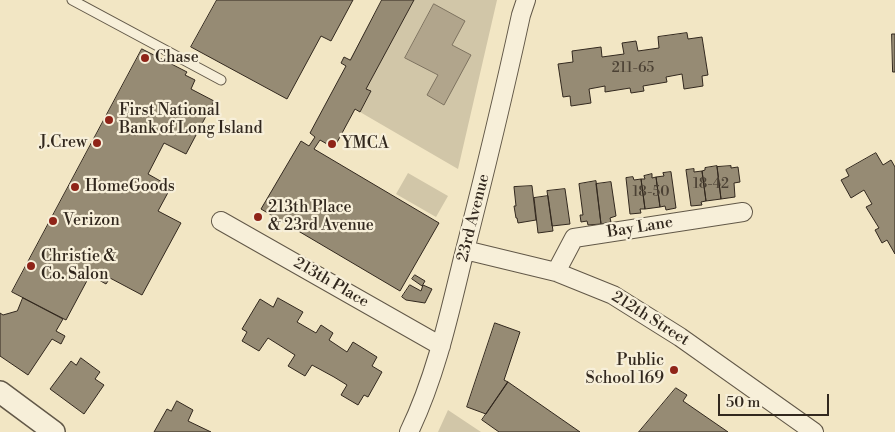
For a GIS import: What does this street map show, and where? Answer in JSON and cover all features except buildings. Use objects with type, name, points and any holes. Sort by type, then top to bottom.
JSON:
[{"type":"street","name":"23rd Avenue","points":[[409,432],[418,413],[441,346],[526,0]]},
{"type":"street","name":"Bay Lane","points":[[556,272],[574,238],[743,212]]},
{"type":"street","name":"213th Place","points":[[222,221],[441,346]]},
{"type":"street","name":"212th Street","points":[[465,250],[556,272],[613,295],[680,337],[814,432]]},
{"type":"street","points":[[0,392],[54,432]]},
{"type":"lane","points":[[72,0],[221,80]]},
{"type":"shaded area","points":[[414,0],[497,0],[458,169],[360,112],[371,92],[366,89]]},
{"type":"shaded area","points":[[434,4],[465,21],[452,45],[471,55],[444,105],[427,95],[438,75],[405,58]]},
{"type":"shaded area","points":[[408,173],[448,196],[436,217],[396,194]]},
{"type":"shaded area","points":[[448,410],[481,432],[438,432]]},
{"type":"place","name":"Chase","points":[[145,58]]},
{"type":"place","name":"First National Bank of Long Island","points":[[109,120]]},
{"type":"place","name":"J.Crew","points":[[97,143]]},
{"type":"place","name":"YMCA","points":[[332,144]]},
{"type":"place","name":"HomeGoods","points":[[75,187]]},
{"type":"place","name":"213th Place & 23rd Avenue","points":[[258,217]]},
{"type":"place","name":"Verizon","points":[[53,221]]},
{"type":"place","name":"Christie & Co. Salon","points":[[31,266]]},
{"type":"place","name":"Public School 169","points":[[674,370]]}]
